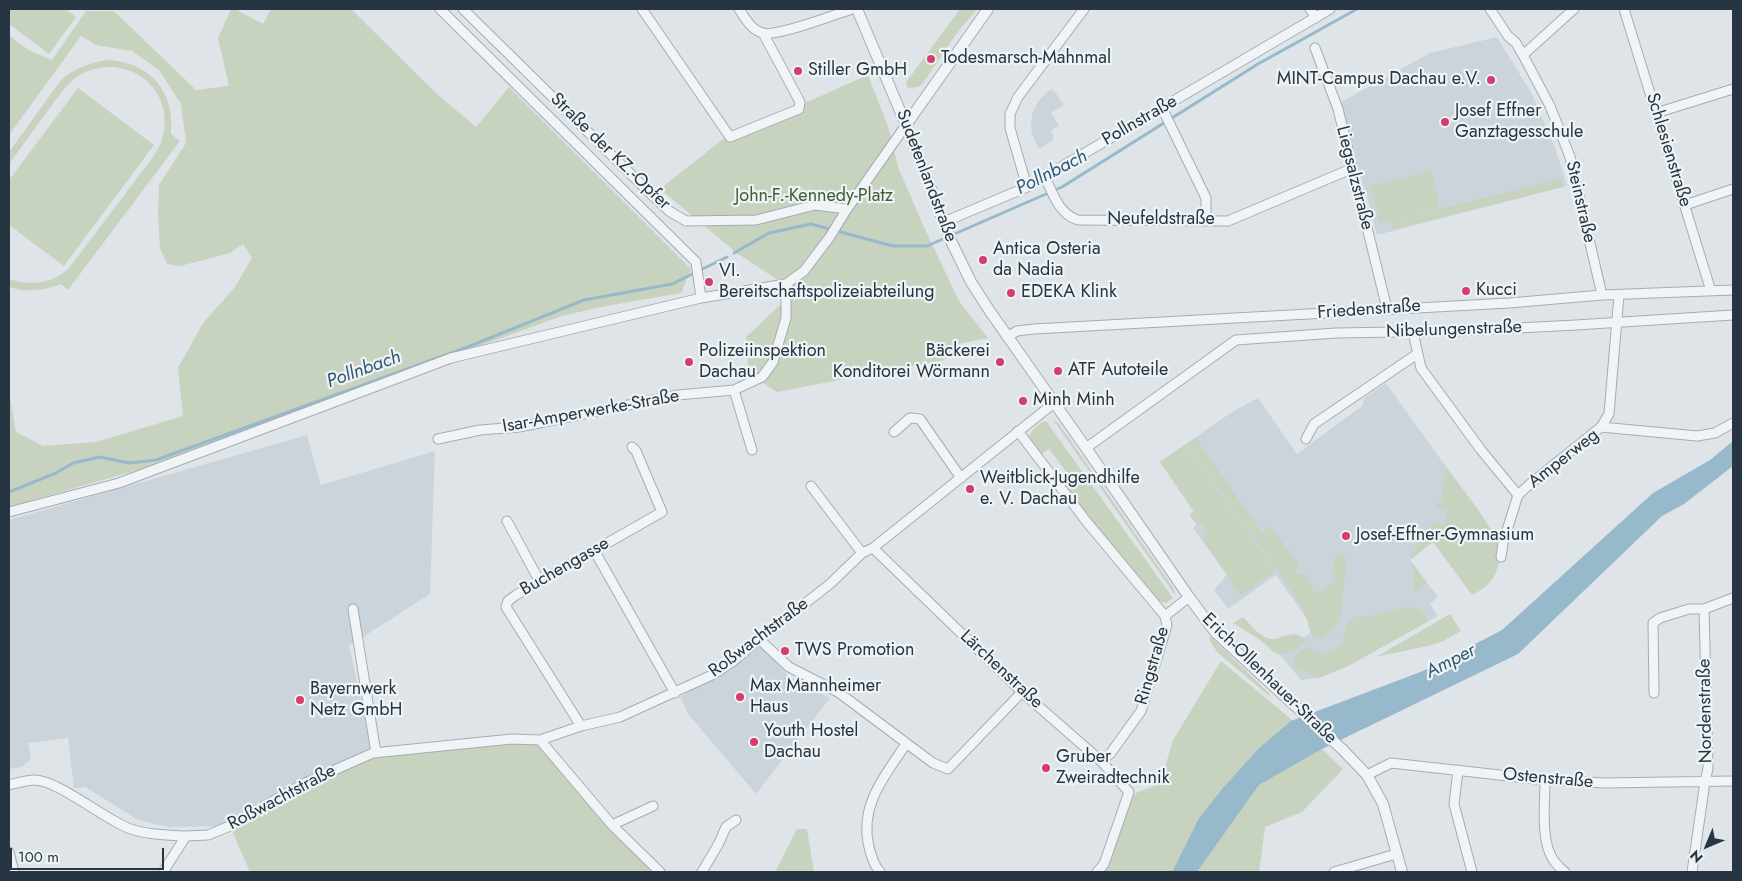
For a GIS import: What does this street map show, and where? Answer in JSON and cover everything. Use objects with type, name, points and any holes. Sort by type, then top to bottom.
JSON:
[{"type":"street","points":[[440,9],[696,262],[702,298]]},
{"type":"street","name":"Straße der KZ.-Opfer","points":[[463,9],[649,192],[669,211],[686,221],[756,220],[815,205],[847,209]]},
{"type":"street","points":[[642,9],[730,137],[799,109],[800,102],[763,34],[747,21],[739,9]]},
{"type":"street","points":[[763,34],[772,34],[808,24],[852,9]]},
{"type":"street","name":"Sudetenlandstraße","points":[[857,9],[906,125],[952,243],[972,282],[1007,336]]},
{"type":"street","points":[[9,512],[119,483],[451,358],[702,298],[786,284],[804,271],[829,238],[847,209],[988,9]]},
{"type":"street","points":[[1027,186],[1010,128],[1010,114],[1018,98],[1084,9]]},
{"type":"street","points":[[1310,9],[1316,18]]},
{"type":"street","name":"Pollnstraße","points":[[945,225],[1045,177],[1164,112],[1330,9]]},
{"type":"street","name":"Steinstraße","points":[[1490,9],[1523,55],[1550,106],[1570,157],[1602,296]]},
{"type":"street","points":[[1523,55],[1574,9]]},
{"type":"street","name":"Schlesienstraße","points":[[1624,9],[1710,291]]},
{"type":"street","name":"Liegsalzstraße","points":[[1315,48],[1338,109],[1387,309]]},
{"type":"street","points":[[1656,113],[1733,89]]},
{"type":"street","points":[[1164,112],[1206,198],[1206,220]]},
{"type":"street","name":"Neufeldstraße","points":[[1045,177],[1054,198],[1063,211],[1069,217],[1078,220],[1228,221],[1352,169]]},
{"type":"street","points":[[1685,205],[1733,189]]},
{"type":"street","name":"Isar-Amperwerke-Straße","points":[[438,439],[480,430],[518,427],[678,395],[734,390],[762,377],[772,362],[786,318],[786,284]]},
{"type":"street","name":"Friedenstraße","points":[[1007,336],[1018,331],[1034,329],[1733,290]]},
{"type":"street","points":[[1601,427],[1609,414],[1619,295]]},
{"type":"street","name":"Nibelungenstraße","points":[[1086,448],[1236,340],[1336,333],[1459,331],[1733,315]]},
{"type":"street","points":[[1413,332],[1420,368],[1481,450],[1518,495]]},
{"type":"street","name":"Erich-Ollenhauer-Straße","points":[[1007,336],[1188,597],[1215,632],[1342,749],[1367,775],[1382,804],[1402,872]]},
{"type":"street","points":[[1306,439],[1314,424],[1417,354]]},
{"type":"street","points":[[734,390],[752,450]]},
{"type":"street","name":"Roßwachtstraße","points":[[9,785],[33,780],[42,781],[53,785],[110,820],[143,832],[186,836],[208,835],[226,828],[302,784],[376,753],[512,739],[540,740],[581,726],[620,717],[712,675],[732,662],[830,584],[862,553],[873,548],[1054,403]]},
{"type":"street","points":[[894,432],[910,418],[920,419],[961,478]]},
{"type":"street","name":"Amperweg","points":[[1501,557],[1502,543],[1518,495],[1601,427],[1697,436],[1715,433],[1733,422]]},
{"type":"street","points":[[1018,431],[1086,520],[1166,616]]},
{"type":"street","name":"Buchengasse","points":[[581,726],[506,607],[508,601],[516,596],[662,512],[636,451],[632,447]]},
{"type":"street","points":[[811,486],[862,553]]},
{"type":"street","points":[[507,521],[540,582]]},
{"type":"street","name":"Lärchenstraße","points":[[873,548],[1022,692],[1101,762],[1129,792],[1104,864],[1097,872]]},
{"type":"street","points":[[594,550],[675,693]]},
{"type":"street","name":"Ringstraße","points":[[1101,762],[1110,754],[1141,711],[1167,625],[1166,616],[1188,597]]},
{"type":"street","points":[[1654,693],[1653,623],[1660,618],[1689,609],[1704,610],[1733,598]]},
{"type":"street","points":[[353,609],[376,753]]},
{"type":"street","name":"Nordenstraße","points":[[1692,872],[1704,782],[1708,768],[1704,610]]},
{"type":"street","points":[[759,639],[789,668],[838,692],[933,763],[948,769],[1022,692]]},
{"type":"street","points":[[540,740],[612,825],[660,872]]},
{"type":"street","points":[[880,872],[876,868],[870,852],[867,838],[867,814],[880,783],[906,744]]},
{"type":"street","name":"Ostenstraße","points":[[1367,775],[1391,763],[1545,780],[1604,783],[1733,781]]},
{"type":"street","points":[[1458,770],[1454,804],[1472,872]]},
{"type":"street","points":[[1545,780],[1547,844],[1554,860],[1565,872]]},
{"type":"street","points":[[612,825],[653,806]]},
{"type":"street","points":[[702,872],[726,827],[736,820]]},
{"type":"street","points":[[163,872],[186,836]]},
{"type":"street","points":[[9,852],[14,872]]},
{"type":"street","points":[[1334,872],[1396,854]]},
{"type":"shaded area","name":"Josef Effner Ganztagesschule","points":[[1497,37],[1532,94],[1556,150],[1567,186],[1377,235],[1341,102],[1430,53]]},
{"type":"shaded area","points":[[1053,89],[1064,105],[1051,113],[1059,126],[1051,130],[1054,136],[1052,141],[1039,149],[1032,135],[1032,114],[1038,102],[1048,91]]},
{"type":"shaded area","name":"Josef-Effner-Gymnasium","points":[[1386,383],[1492,531],[1432,542],[1410,560],[1438,597],[1430,604],[1438,616],[1348,666],[1319,678],[1301,680],[1265,637],[1274,640],[1285,635],[1296,634],[1304,637],[1310,633],[1307,619],[1276,575],[1228,609],[1214,590],[1227,575],[1193,528],[1197,525],[1190,515],[1193,511],[1160,462],[1232,412],[1258,398],[1297,454],[1362,406],[1365,397]]},
{"type":"shaded area","points":[[307,435],[321,485],[435,451],[430,594],[349,646],[373,753],[230,826],[168,827],[138,820],[85,787],[74,788],[68,738],[28,743],[31,759],[22,767],[9,769],[9,520]]},
{"type":"shaded area","name":"Youth Hostel Dachau","points":[[759,645],[790,677],[830,698],[756,794],[689,715],[680,697],[719,674]]},
{"type":"green space","points":[[9,9],[65,9],[76,17],[49,54],[9,24]]},
{"type":"green space","points":[[231,9],[235,9],[263,24],[271,9],[351,9],[438,95],[476,127],[509,87],[691,269],[681,293],[562,316],[141,469],[9,507],[9,392],[16,432],[43,446],[96,442],[183,416],[178,368],[203,323],[235,287],[252,258],[243,244],[230,253],[180,266],[167,264],[160,248],[159,185],[186,143],[181,104],[159,70],[132,51],[96,45],[81,36],[9,135],[9,35],[28,50],[52,60],[86,11],[114,11],[196,90],[229,86],[218,38]]},
{"type":"green space","points":[[960,9],[977,9],[957,33],[923,83],[918,87],[908,88],[907,81]]},
{"type":"green space","points":[[107,60],[136,66],[157,82],[164,92],[169,105],[171,134],[180,141],[68,290],[61,284],[35,290],[9,287],[9,279],[33,283],[41,282],[56,277],[69,268],[150,161],[161,142],[164,130],[164,113],[160,98],[151,85],[140,76],[126,70],[111,67],[96,69],[75,78],[66,87],[9,164],[9,152],[61,80],[82,67]]},
{"type":"green space","name":"John-F.-Kennedy-Platz","points":[[868,75],[889,129],[898,167],[924,227],[959,301],[988,338],[958,344],[944,360],[777,392],[748,373],[746,337],[795,291],[738,254],[660,189],[723,139]]},
{"type":"green space","points":[[78,88],[154,145],[64,266],[9,225],[9,180]]},
{"type":"green space","points":[[1431,171],[1440,208],[1380,223],[1370,186]]},
{"type":"green space","points":[[1561,179],[1563,187],[1393,229],[1391,221]]},
{"type":"green space","points":[[1052,418],[1059,424],[1174,589],[1175,595]]},
{"type":"green space","points":[[1046,421],[1173,598],[1166,603],[1159,601],[1062,484],[1070,477],[1049,449],[1041,454],[1032,444],[1030,434],[1039,424]]},
{"type":"green space","points":[[1196,438],[1262,533],[1271,526],[1298,564],[1296,573],[1305,575],[1316,594],[1335,581],[1332,576],[1336,552],[1344,554],[1346,570],[1340,616],[1336,625],[1324,637],[1319,639],[1313,638],[1304,615],[1305,611],[1187,443]]},
{"type":"green space","points":[[1186,444],[1275,571],[1241,595],[1232,585],[1202,538],[1209,533],[1202,523],[1197,525],[1190,515],[1194,511],[1160,462]]},
{"type":"green space","points":[[1446,467],[1476,507],[1496,540],[1499,548],[1499,563],[1496,572],[1486,586],[1472,595],[1433,542],[1410,560],[1419,536],[1430,528],[1431,523],[1445,525],[1448,509],[1435,506],[1441,501]]},
{"type":"green space","points":[[1410,560],[1427,583],[1414,592],[1414,571]]},
{"type":"green space","points":[[1407,607],[1424,612],[1427,622],[1348,666],[1319,678],[1295,668],[1293,661],[1298,653],[1305,648],[1311,647],[1311,650],[1324,654],[1338,647],[1342,643],[1346,625],[1356,616],[1370,617]]},
{"type":"green space","points":[[1450,614],[1461,631],[1432,645],[1376,657]]},
{"type":"green space","points":[[1243,617],[1267,638],[1276,639],[1296,634],[1306,640],[1294,650],[1278,654],[1233,623]]},
{"type":"green space","points":[[1211,637],[1270,694],[1269,696],[1217,652],[1209,639]]},
{"type":"green space","points":[[1221,661],[1291,719],[1343,769],[1302,812],[1265,827],[1259,872],[1197,872],[1259,785],[1321,749],[1258,749],[1199,818],[1172,872],[1104,872],[1108,867],[1132,796],[1160,784],[1173,740]]},
{"type":"green space","points":[[540,740],[660,872],[250,872],[230,826],[373,753]]},
{"type":"green space","points":[[797,829],[807,829],[814,872],[775,872]]},
{"type":"water","name":"Amper","points":[[1733,441],[1733,466],[1684,504],[1662,516],[1518,654],[1322,749],[1259,785],[1197,872],[1172,872],[1199,818],[1258,749],[1291,721],[1423,671],[1502,630],[1653,493],[1710,460]]},
{"type":"waterway","name":"Pollnbach","points":[[734,253],[769,233],[811,224],[893,246],[927,246],[1062,187],[1258,64],[1357,9]]},
{"type":"waterway","name":"Pollnbach","points":[[9,492],[56,473],[73,463],[100,457],[129,463],[156,460],[465,348],[584,300],[672,284],[727,257]]},
{"type":"place","name":"Todesmarsch-Mahnmal","points":[[931,59]]},
{"type":"place","name":"Stiller GmbH","points":[[798,71]]},
{"type":"place","name":"MINT-Campus Dachau e.V.","points":[[1491,80]]},
{"type":"place","name":"Josef Effner Ganztagesschule","points":[[1445,122]]},
{"type":"place","name":"Antica Osteria da Nadia","points":[[983,260]]},
{"type":"place","name":"VI. Bereitschaftspolizeiabteilung","points":[[709,282]]},
{"type":"place","name":"Kucci","points":[[1466,291]]},
{"type":"place","name":"EDEKA Klink","points":[[1011,293]]},
{"type":"place","name":"Polizeiinspektion Dachau","points":[[689,362]]},
{"type":"place","name":"Bäckerei Konditorei Wörmann","points":[[1000,362]]},
{"type":"place","name":"ATF Autoteile","points":[[1058,371]]},
{"type":"place","name":"Minh Minh","points":[[1023,401]]},
{"type":"place","name":"Weitblick-Jugendhilfe e. V. Dachau","points":[[970,489]]},
{"type":"place","name":"Josef-Effner-Gymnasium","points":[[1346,536]]},
{"type":"place","name":"TWS Promotion","points":[[785,651]]},
{"type":"place","name":"Max Mannheimer Haus","points":[[740,697]]},
{"type":"place","name":"Bayernwerk Netz GmbH","points":[[300,700]]},
{"type":"place","name":"Youth Hostel Dachau","points":[[754,742]]},
{"type":"place","name":"Gruber Zweiradtechnik","points":[[1046,768]]}]
